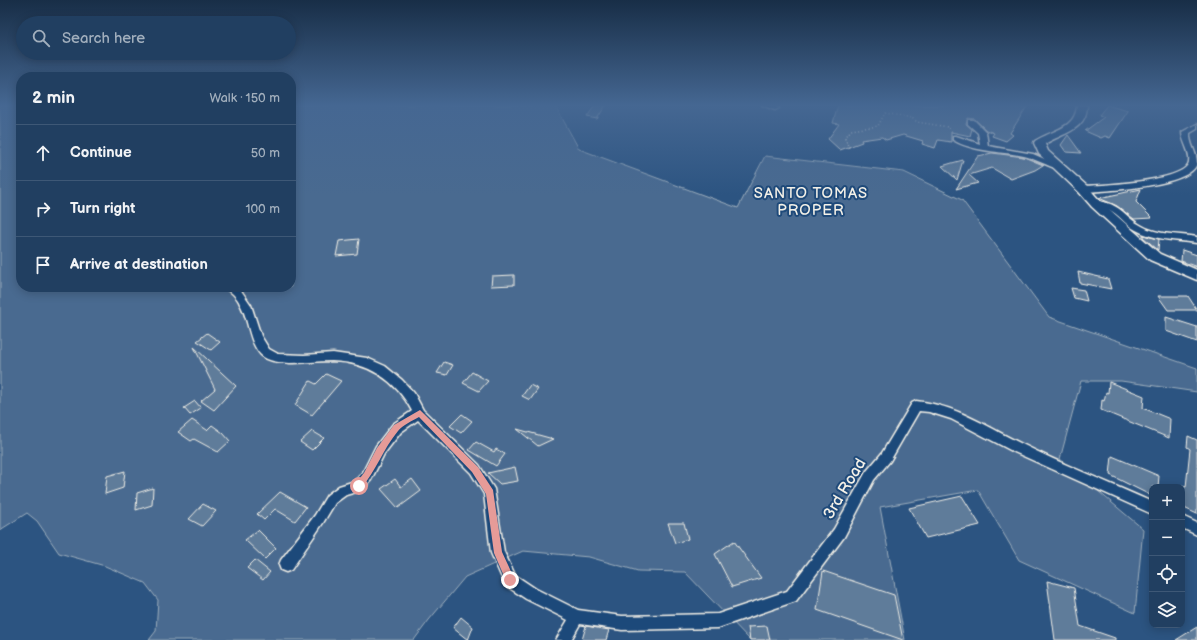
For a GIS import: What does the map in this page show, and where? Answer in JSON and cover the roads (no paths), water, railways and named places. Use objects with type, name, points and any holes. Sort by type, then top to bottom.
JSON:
[{"type":"main road","points":[[1051,135],[1039,143],[1043,152],[1083,189],[1096,204],[1155,257],[1197,275]]},
{"type":"street","points":[[982,135],[984,146]]},
{"type":"street","points":[[1083,189],[1148,182],[1182,174],[1190,169],[1193,164],[1193,158],[1185,135]]},
{"type":"street","points":[[956,138],[965,143],[1026,154],[1062,169]]},
{"type":"street","points":[[1096,204],[1105,204],[1114,207],[1139,229],[1197,240]]},
{"type":"street","points":[[237,292],[246,305],[256,336],[265,352],[277,358],[304,359],[333,357],[366,362],[381,369],[398,382],[410,396],[420,413],[475,469],[490,493],[498,553],[510,580],[531,594],[577,617],[563,640]]},
{"type":"street","name":"3rd Road","points":[[577,617],[622,623],[718,621],[791,596],[840,533],[870,476],[886,457],[916,406],[931,407],[971,423],[1016,447],[1149,507]]},
{"type":"street","points":[[286,565],[319,520],[331,499],[343,490],[359,486],[367,476],[380,450],[397,428],[420,413]]},
{"type":"street","points":[[1185,523],[1197,529]]},
{"type":"district","name":"SANTO TOMAS PROPER","points":[[811,202]]}]
